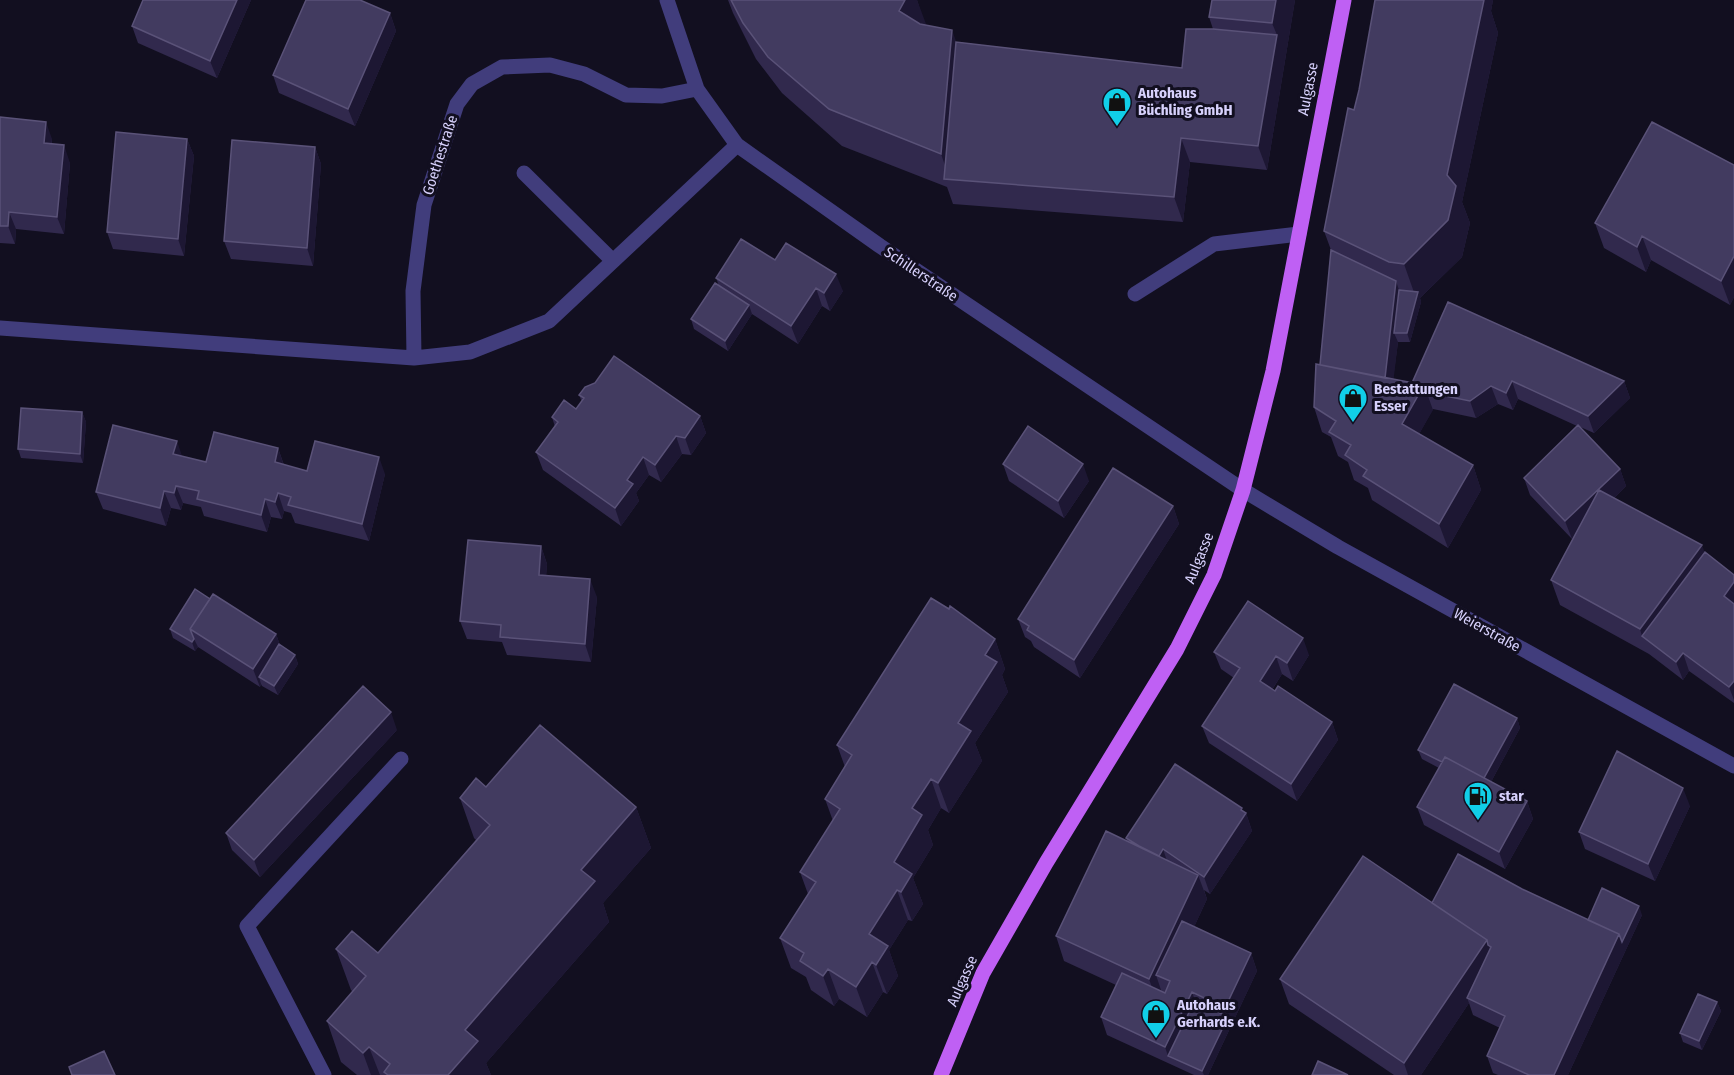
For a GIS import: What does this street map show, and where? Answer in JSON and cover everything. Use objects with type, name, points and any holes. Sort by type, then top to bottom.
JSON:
[{"type":"main road","name":"Aulgasse","points":[[941,1075],[984,973],[1046,863],[1177,649],[1214,575],[1243,490],[1273,372],[1344,0]]},
{"type":"street","name":"Schillerstraße","points":[[667,0],[697,89],[737,146],[880,246],[1243,490]]},
{"type":"street","name":"Goethestraße","points":[[414,358],[413,291],[424,205],[457,104],[472,84],[501,67],[550,65],[584,74],[626,95],[662,96],[697,89]]},
{"type":"street","points":[[0,328],[414,358],[470,352],[549,321],[737,146]]},
{"type":"street","points":[[524,172],[612,260]]},
{"type":"street","points":[[1135,294],[1214,244],[1299,234]]},
{"type":"street","name":"Weierstraße","points":[[1243,490],[1338,547],[1734,766]]},
{"type":"street","points":[[324,1075],[247,926],[402,759]]},
{"type":"building","points":[[143,0],[237,0],[210,61],[132,26]]},
{"type":"building","points":[[306,0],[360,0],[390,13],[348,109],[273,75]]},
{"type":"building","points":[[731,0],[905,0],[899,11],[920,24],[952,30],[941,154],[829,109],[768,57],[743,23]]},
{"type":"building","points":[[1212,0],[1276,0],[1272,23],[1209,17]]},
{"type":"building","points":[[1375,0],[1484,0],[1447,175],[1456,186],[1448,220],[1404,264],[1389,262],[1324,231],[1348,108],[1354,110],[1359,90]]},
{"type":"building","name":"Autohaus Büchling GmbH","points":[[1186,29],[1277,35],[1258,146],[1181,138],[1174,197],[944,179],[956,42],[1182,68]]},
{"type":"building","points":[[0,117],[46,122],[44,143],[64,145],[57,217],[9,212],[8,226],[0,226]]},
{"type":"building","points":[[1652,122],[1734,165],[1734,256],[1721,281],[1642,236],[1637,247],[1595,223]]},
{"type":"building","points":[[116,132],[187,139],[178,239],[107,232]]},
{"type":"building","points":[[232,140],[315,147],[307,248],[224,241]]},
{"type":"building","points":[[741,239],[775,260],[786,243],[836,274],[824,293],[816,288],[791,326],[716,278]]},
{"type":"building","points":[[1331,250],[1396,281],[1385,378],[1320,365]]},
{"type":"building","points":[[715,283],[749,305],[725,341],[691,319]]},
{"type":"building","points":[[1399,290],[1418,292],[1407,333],[1394,333]]},
{"type":"building","points":[[1448,302],[1624,381],[1588,416],[1512,381],[1506,393],[1491,386],[1470,401],[1426,392],[1424,385],[1412,383]]},
{"type":"building","points":[[614,356],[700,416],[685,438],[676,436],[655,465],[643,457],[627,480],[633,484],[615,508],[536,452],[558,422],[552,417],[564,400],[576,409],[584,398],[579,395],[585,387],[595,383]]},
{"type":"building","points":[[1316,364],[1424,385],[1402,424],[1473,465],[1439,524],[1363,476],[1367,470],[1345,455],[1351,445],[1329,432],[1336,421],[1314,407]]},
{"type":"building","points":[[21,408],[82,412],[80,454],[18,449]]},
{"type":"building","points":[[113,425],[177,441],[173,454],[206,462],[214,432],[278,448],[275,462],[307,471],[315,441],[379,457],[362,524],[288,505],[291,497],[278,493],[275,502],[265,499],[261,515],[197,499],[199,491],[176,486],[174,493],[164,491],[160,508],[96,492]]},
{"type":"building","points":[[1578,425],[1620,469],[1565,521],[1524,478]]},
{"type":"building","points":[[1028,426],[1083,464],[1058,501],[1003,464]]},
{"type":"building","points":[[1113,468],[1173,506],[1074,660],[1027,630],[1029,626],[1018,619]]},
{"type":"building","points":[[1599,490],[1702,545],[1640,629],[1551,580]]},
{"type":"building","points":[[468,540],[541,546],[539,575],[590,579],[585,644],[500,637],[501,625],[460,621]]},
{"type":"building","points":[[1705,552],[1734,575],[1734,582],[1724,596],[1734,604],[1734,681],[1729,687],[1683,653],[1676,662],[1642,636]]},
{"type":"building","points":[[195,589],[210,599],[190,629],[194,639],[192,642],[170,629]]},
{"type":"building","points":[[213,594],[276,634],[253,669],[190,629]]},
{"type":"building","points":[[931,598],[949,609],[950,606],[995,639],[985,655],[997,662],[958,723],[971,731],[938,783],[931,779],[912,808],[922,815],[894,862],[912,874],[901,892],[897,890],[869,934],[888,946],[876,965],[872,962],[856,987],[828,969],[823,976],[800,961],[804,953],[780,938],[816,882],[800,872],[840,809],[825,799],[852,755],[837,745]]},
{"type":"building","points":[[1248,601],[1303,638],[1287,663],[1276,656],[1260,681],[1275,691],[1278,686],[1332,722],[1291,784],[1202,726],[1240,668],[1214,652]]},
{"type":"building","points":[[279,644],[295,655],[274,686],[259,677]]},
{"type":"building","points":[[1454,684],[1517,718],[1484,778],[1445,757],[1442,762],[1418,750]]},
{"type":"building","points":[[363,686],[391,712],[254,860],[226,833]]},
{"type":"building","points":[[540,725],[636,807],[581,870],[595,881],[465,1030],[478,1041],[448,1075],[388,1075],[384,1072],[390,1064],[369,1047],[363,1053],[327,1021],[366,976],[336,949],[352,931],[378,953],[490,825],[460,798],[476,778],[486,787]]},
{"type":"building","points":[[1617,751],[1683,788],[1648,864],[1579,832]]},
{"type":"building","name":"star","points":[[1445,757],[1527,801],[1499,852],[1417,807]]},
{"type":"building","points":[[1175,764],[1242,808],[1241,810],[1246,813],[1204,877],[1163,849],[1159,856],[1126,838]]},
{"type":"building","points":[[1106,831],[1198,875],[1149,979],[1056,936]]},
{"type":"building","points":[[1458,854],[1522,889],[1619,934],[1554,1075],[1529,1075],[1487,1056],[1505,1016],[1467,998],[1491,947],[1487,940],[1432,903]]},
{"type":"building","points":[[1363,856],[1487,940],[1404,1063],[1280,979]]},
{"type":"building","points":[[1602,888],[1639,906],[1622,942],[1619,934],[1588,920]]},
{"type":"building","points":[[1182,921],[1251,953],[1225,1008],[1192,992],[1165,1047],[1101,1017],[1122,973],[1165,993],[1170,981],[1156,975]]},
{"type":"building","points":[[1698,994],[1717,1002],[1699,1041],[1680,1033]]},
{"type":"building","points":[[1195,1000],[1228,1017],[1202,1071],[1168,1056]]},
{"type":"building","points":[[104,1051],[115,1075],[72,1075],[69,1067]]},
{"type":"building","points":[[1318,1061],[1348,1075],[1312,1075]]},
{"type":"place","name":"Autohaus Büchling GmbH","points":[[1117,128]]},
{"type":"place","name":"Bestattungen Esser","points":[[1353,424]]},
{"type":"place","name":"star","points":[[1478,822]]},
{"type":"place","name":"Autohaus Gerhards e.K.","points":[[1156,1040]]}]
